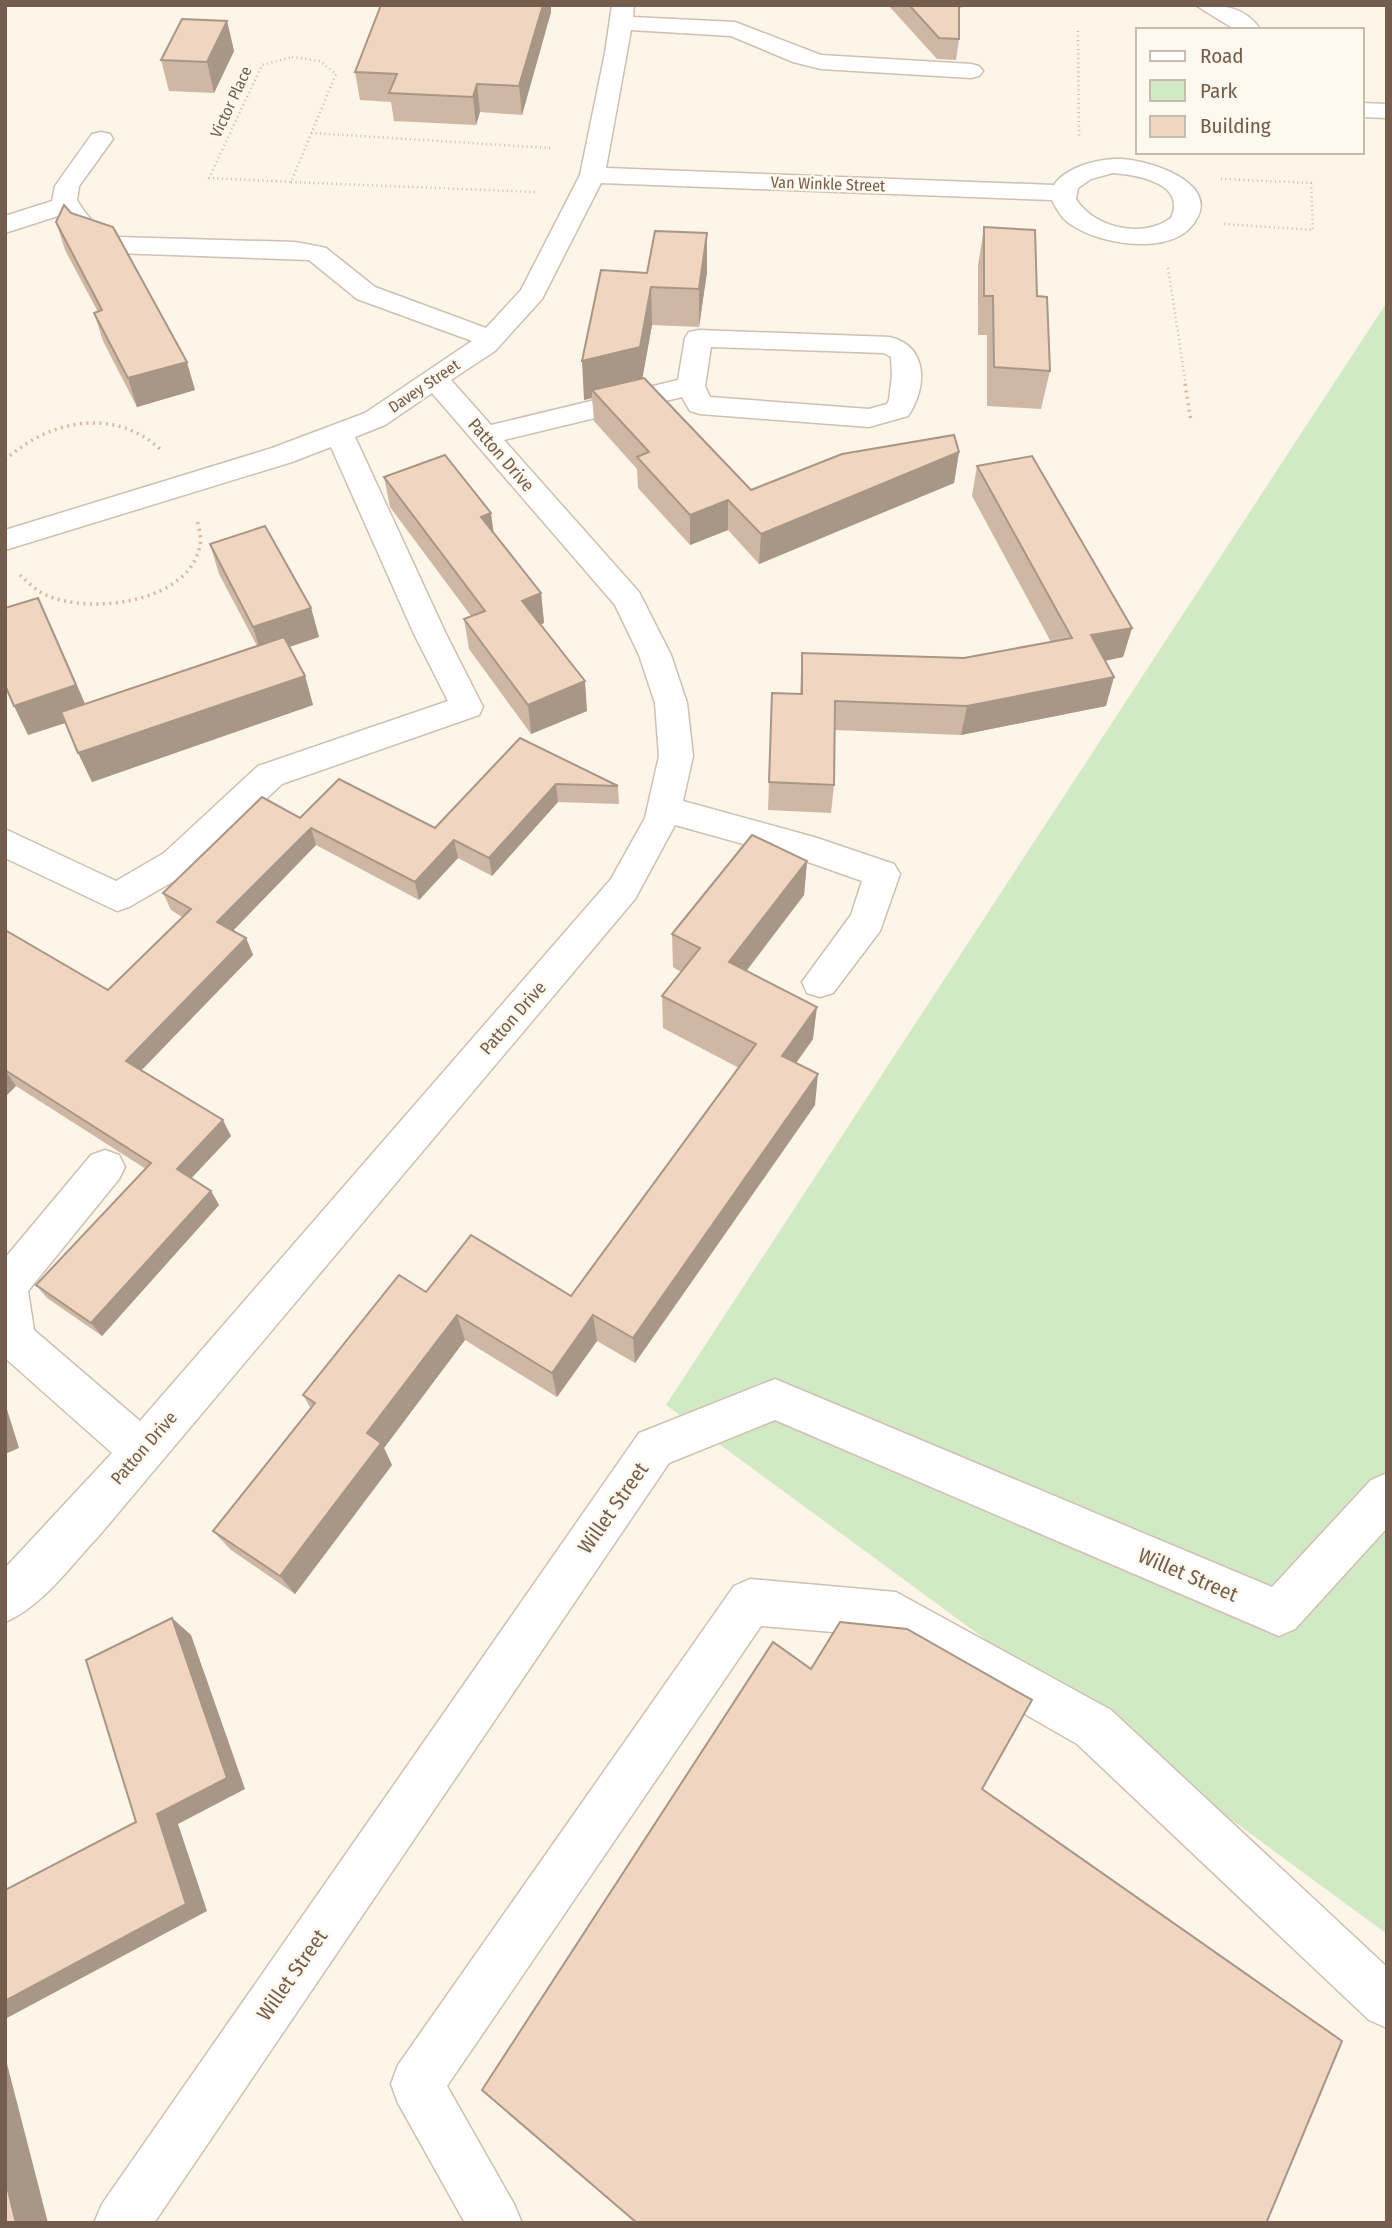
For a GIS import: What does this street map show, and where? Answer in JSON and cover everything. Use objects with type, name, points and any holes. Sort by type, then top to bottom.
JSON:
[{"type":"street","points":[[1207,5],[1231,15],[1247,28]]},
{"type":"street","points":[[622,14],[735,29],[801,57],[821,62],[971,71]]},
{"type":"street","name":"Davey Street","points":[[5,540],[282,455],[374,419],[491,339],[533,293],[592,175],[622,14]]},
{"type":"street","points":[[1364,110],[1387,111]]},
{"type":"street","points":[[101,139],[67,186],[64,200],[81,228],[99,240],[116,245],[295,250],[317,254],[366,293],[491,339]]},
{"type":"street","name":"Van Winkle Street","points":[[592,175],[1063,193]]},
{"type":"street","points":[[5,225],[67,204]]},
{"type":"street","points":[[699,338],[878,344],[898,349],[906,359],[904,402],[898,411],[869,418],[699,405],[691,386],[699,338]]},
{"type":"street","name":"Patton Drive","points":[[5,1599],[57,1548],[142,1451],[623,889],[662,817],[677,756],[671,703],[655,655],[628,600],[435,379]]},
{"type":"street","points":[[484,436],[691,386]]},
{"type":"street","points":[[5,842],[117,897],[176,863],[270,775],[467,707],[430,634],[339,433]]},
{"type":"street","points":[[664,809],[814,850],[883,874],[867,921],[821,982]]},
{"type":"street","points":[[105,1167],[7,1286],[15,1340],[142,1451]]},
{"type":"street","name":"Willet Street","points":[[121,2223],[654,1448],[775,1399],[1279,1613],[1387,1495]]},
{"type":"street","points":[[495,2223],[417,2084],[750,1602],[895,1615],[1094,1727],[1387,2002]]},
{"type":"path","points":[[1078,31],[1079,141]]},
{"type":"path","name":"Victor Place","points":[[291,182],[336,74],[321,60],[307,57],[277,60],[262,65],[209,178],[291,182],[536,192]]},
{"type":"path","points":[[311,133],[551,148]]},
{"type":"path","points":[[1216,223],[1313,230],[1311,183],[1218,178]]},
{"type":"path","points":[[1168,263],[1191,421]]},
{"type":"path","points":[[5,460],[12,452],[36,437],[59,427],[85,423],[112,424],[134,430],[155,440],[166,457]]},
{"type":"path","points":[[17,570],[38,592],[58,603],[101,606],[147,598],[170,586],[190,567],[202,535],[195,514]]},
{"type":"green space","points":[[1387,302],[1387,1934],[666,1405]]},
{"type":"building","points":[[381,5],[543,5],[519,86],[477,84],[473,97],[389,93],[397,74],[355,72]]},
{"type":"building","points":[[909,5],[959,5],[959,39],[939,38]]},
{"type":"building","points":[[182,19],[227,21],[207,62],[161,60]]},
{"type":"building","points":[[64,205],[71,213],[113,227],[187,362],[128,378],[94,313],[102,310],[56,222]]},
{"type":"building","points":[[984,227],[1035,230],[1037,296],[1047,297],[1050,371],[994,367],[993,296],[984,296]]},
{"type":"building","points":[[655,231],[707,233],[699,289],[651,287],[640,347],[582,361],[601,270],[647,273]]},
{"type":"building","points":[[644,378],[751,490],[842,454],[954,435],[959,452],[761,534],[728,500],[690,515],[637,457],[649,452],[592,390]]},
{"type":"building","points":[[445,455],[491,513],[481,517],[541,593],[522,601],[585,681],[528,705],[464,619],[485,611],[384,477]]},
{"type":"building","points":[[1032,456],[1132,628],[1091,635],[1114,677],[967,706],[835,701],[834,785],[769,782],[772,693],[802,694],[802,653],[964,658],[1072,638],[977,466]]},
{"type":"building","points":[[265,526],[311,608],[253,627],[210,544]]},
{"type":"building","points":[[38,598],[76,685],[14,706],[5,685],[5,608]]},
{"type":"building","points":[[284,637],[305,676],[78,753],[61,712]]},
{"type":"building","points":[[520,738],[618,786],[556,784],[489,858],[454,840],[415,882],[311,828],[217,922],[246,938],[126,1061],[223,1120],[177,1169],[211,1191],[91,1323],[36,1285],[151,1163],[5,1070],[5,930],[108,990],[191,909],[163,893],[262,797],[300,818],[339,779],[435,828]]},
{"type":"building","points":[[752,835],[807,861],[729,962],[817,1007],[782,1056],[818,1074],[633,1338],[593,1315],[552,1373],[457,1315],[367,1433],[381,1443],[280,1576],[213,1531],[315,1403],[303,1395],[399,1275],[426,1292],[471,1235],[571,1296],[756,1044],[662,996],[700,948],[672,934]]},
{"type":"building","points":[[172,1618],[227,1778],[157,1814],[186,1904],[5,2001],[5,1890],[136,1822],[86,1660]]},
{"type":"building","points":[[840,1622],[907,1629],[1032,1700],[982,1789],[1342,2041],[1267,2221],[1269,2223],[637,2223],[482,2090],[773,1642],[811,1669]]},
{"type":"building","points":[[5,2178],[16,2223],[5,2223]]}]
